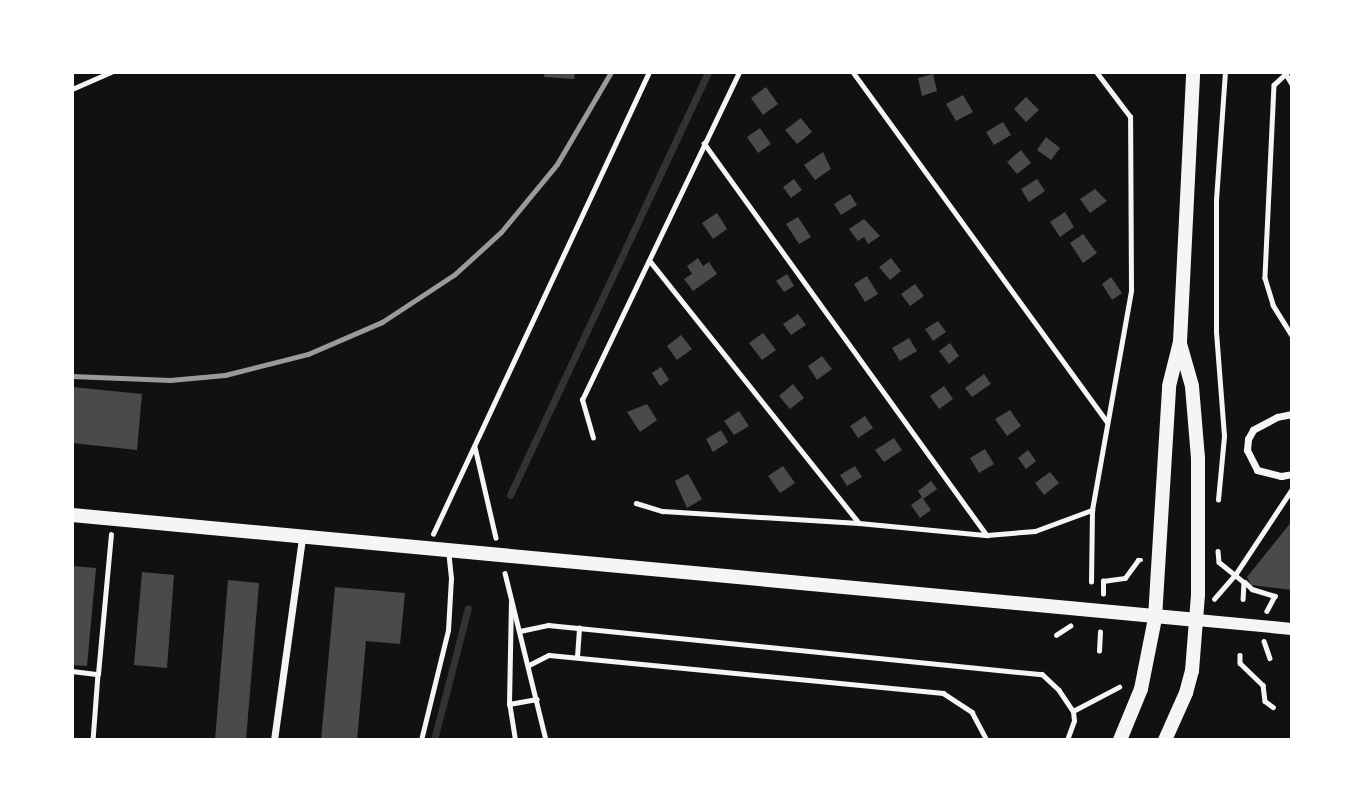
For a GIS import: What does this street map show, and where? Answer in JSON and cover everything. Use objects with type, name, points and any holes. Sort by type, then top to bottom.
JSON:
[{"type":"main road","points":[[1120,740],[1141,689],[1155,618],[1169,386],[1180,342],[1194,72]]},
{"type":"main road","points":[[1165,740],[1189,682],[1197,620],[1198,458],[1192,386],[1180,342]]},
{"type":"main road","points":[[72,514],[1197,620]]},
{"type":"street","points":[[1292,414],[1277,417],[1253,430],[1248,439],[1247,450],[1257,470],[1281,476],[1292,474]]},
{"type":"street","points":[[274,740],[302,536]]},
{"type":"street","points":[[1197,620],[1292,629]]},
{"type":"lane","points":[[72,89],[111,72]]},
{"type":"lane","points":[[421,740],[448,630],[451,578],[448,550]]},
{"type":"path","points":[[426,548],[649,72]]},
{"type":"path","points":[[593,438],[582,400],[739,72]]},
{"type":"path","points":[[853,72],[1107,422]]},
{"type":"path","points":[[1091,582],[1092,510],[1131,290],[1130,117],[1096,72]]},
{"type":"path","points":[[1217,504],[1224,436],[1216,332],[1216,200],[1225,72]]},
{"type":"path","points":[[1292,84],[1287,73],[1274,85],[1265,278],[1273,305],[1292,336]]},
{"type":"path","points":[[704,143],[987,536]]},
{"type":"path","points":[[650,261],[859,523]]},
{"type":"path","points":[[475,446],[496,537]]},
{"type":"path","points":[[1235,575],[1292,489]]},
{"type":"path","points":[[636,503],[663,511],[859,523],[987,536],[1035,531],[1092,510]]},
{"type":"path","points":[[93,740],[112,518]]},
{"type":"path","points":[[1217,539],[1219,562],[1252,589],[1275,596]]},
{"type":"path","points":[[1102,594],[1103,581],[1125,578],[1138,559],[1146,560]]},
{"type":"path","points":[[503,564],[547,740]]},
{"type":"path","points":[[1243,599],[1244,582]]},
{"type":"path","points":[[512,598],[509,704],[515,740]]},
{"type":"path","points":[[520,631],[548,625],[1042,674],[1059,690],[1073,711],[1074,722],[1067,740]]},
{"type":"path","points":[[577,657],[579,628]]},
{"type":"path","points":[[1099,651],[1100,632]]},
{"type":"path","points":[[529,665],[549,655],[943,693],[972,712],[987,740]]},
{"type":"path","points":[[1240,655],[1240,663],[1264,685],[1265,701],[1273,707]]},
{"type":"path","points":[[72,671],[98,674]]},
{"type":"path","points":[[1073,711],[1119,687]]},
{"type":"path","points":[[509,704],[537,699]]},
{"type":"building","points":[[545,72],[575,72],[574,79],[544,77]]},
{"type":"building","points":[[933,74],[937,91],[922,96],[918,78]]},
{"type":"building","points":[[766,87],[778,104],[763,115],[751,98]]},
{"type":"building","points":[[963,95],[973,112],[956,121],[946,104]]},
{"type":"building","points":[[1026,97],[1039,110],[1026,122],[1014,109]]},
{"type":"building","points":[[801,118],[812,132],[797,144],[785,130]]},
{"type":"building","points":[[1003,122],[1011,135],[994,145],[986,132]]},
{"type":"building","points":[[760,128],[771,144],[758,153],[747,137]]},
{"type":"building","points":[[1046,137],[1060,148],[1051,160],[1037,150]]},
{"type":"building","points":[[1021,150],[1031,163],[1017,174],[1007,162]]},
{"type":"building","points":[[823,152],[831,169],[815,180],[804,165]]},
{"type":"building","points":[[794,179],[802,190],[791,198],[783,187]]},
{"type":"building","points":[[1037,179],[1045,191],[1029,202],[1021,189]]},
{"type":"building","points":[[1095,189],[1107,201],[1090,213],[1080,199]]},
{"type":"building","points":[[850,194],[857,205],[841,215],[834,204]]},
{"type":"building","points":[[1065,212],[1074,227],[1060,237],[1050,222]]},
{"type":"building","points":[[717,213],[727,229],[713,239],[702,223]]},
{"type":"building","points":[[798,217],[811,237],[799,244],[786,224]]},
{"type":"building","points":[[864,219],[880,236],[868,244],[864,237],[858,241],[849,229]]},
{"type":"building","points":[[1083,234],[1097,253],[1083,263],[1070,243]]},
{"type":"building","points":[[698,258],[703,266],[709,262],[717,274],[693,291],[684,279],[692,274],[687,266]]},
{"type":"building","points":[[891,258],[901,271],[890,280],[879,267]]},
{"type":"building","points":[[787,274],[794,286],[784,292],[776,281]]},
{"type":"building","points":[[867,276],[878,294],[865,302],[854,284]]},
{"type":"building","points":[[1111,277],[1122,293],[1112,300],[1102,284]]},
{"type":"building","points":[[915,284],[924,296],[910,306],[901,294]]},
{"type":"building","points":[[798,314],[806,325],[791,335],[783,324]]},
{"type":"building","points":[[938,321],[946,332],[933,341],[925,329]]},
{"type":"building","points":[[763,333],[776,350],[762,360],[749,343]]},
{"type":"building","points":[[681,335],[692,349],[677,360],[667,346]]},
{"type":"building","points":[[909,338],[917,351],[900,361],[892,348]]},
{"type":"building","points":[[950,343],[959,356],[949,364],[939,351]]},
{"type":"building","points":[[822,356],[832,369],[817,380],[808,366]]},
{"type":"building","points":[[661,367],[669,380],[660,386],[652,373]]},
{"type":"building","points":[[984,374],[991,384],[972,397],[965,388]]},
{"type":"building","points":[[793,384],[804,398],[790,409],[779,396]]},
{"type":"building","points":[[944,386],[953,399],[939,409],[930,396]]},
{"type":"building","points":[[72,387],[142,394],[137,450],[72,443]]},
{"type":"building","points":[[647,404],[657,420],[640,432],[627,412]]},
{"type":"building","points":[[1010,410],[1021,426],[1007,436],[995,419]]},
{"type":"building","points":[[739,411],[749,426],[734,435],[724,421]]},
{"type":"building","points":[[865,416],[873,428],[858,438],[850,426]]},
{"type":"building","points":[[721,430],[728,442],[713,452],[706,439]]},
{"type":"building","points":[[894,438],[902,450],[884,462],[875,450]]},
{"type":"building","points":[[985,449],[994,464],[979,473],[970,458]]},
{"type":"building","points":[[1028,450],[1036,461],[1026,469],[1018,458]]},
{"type":"building","points":[[783,466],[795,483],[780,493],[768,476]]},
{"type":"building","points":[[855,466],[862,477],[847,486],[840,475]]},
{"type":"building","points":[[1050,472],[1059,483],[1044,495],[1035,483]]},
{"type":"building","points":[[688,474],[702,499],[687,508],[675,481]]},
{"type":"building","points":[[931,481],[937,489],[923,499],[918,491]]},
{"type":"building","points":[[922,497],[931,510],[920,518],[911,505]]},
{"type":"building","points":[[1292,521],[1292,590],[1251,585],[1247,577]]},
{"type":"building","points":[[72,566],[96,568],[87,666],[72,665]]},
{"type":"building","points":[[142,572],[174,575],[167,668],[134,665]]},
{"type":"building","points":[[228,580],[259,583],[246,740],[215,740]]},
{"type":"building","points":[[335,587],[405,593],[400,644],[366,641],[357,740],[321,740]]},
{"type":"waterway","points":[[510,495],[708,72]]},
{"type":"waterway","points":[[434,740],[468,608]]},
{"type":"railway","points":[[72,376],[170,380],[225,375],[308,354],[382,322],[455,274],[501,232],[557,164],[611,72]]}]
